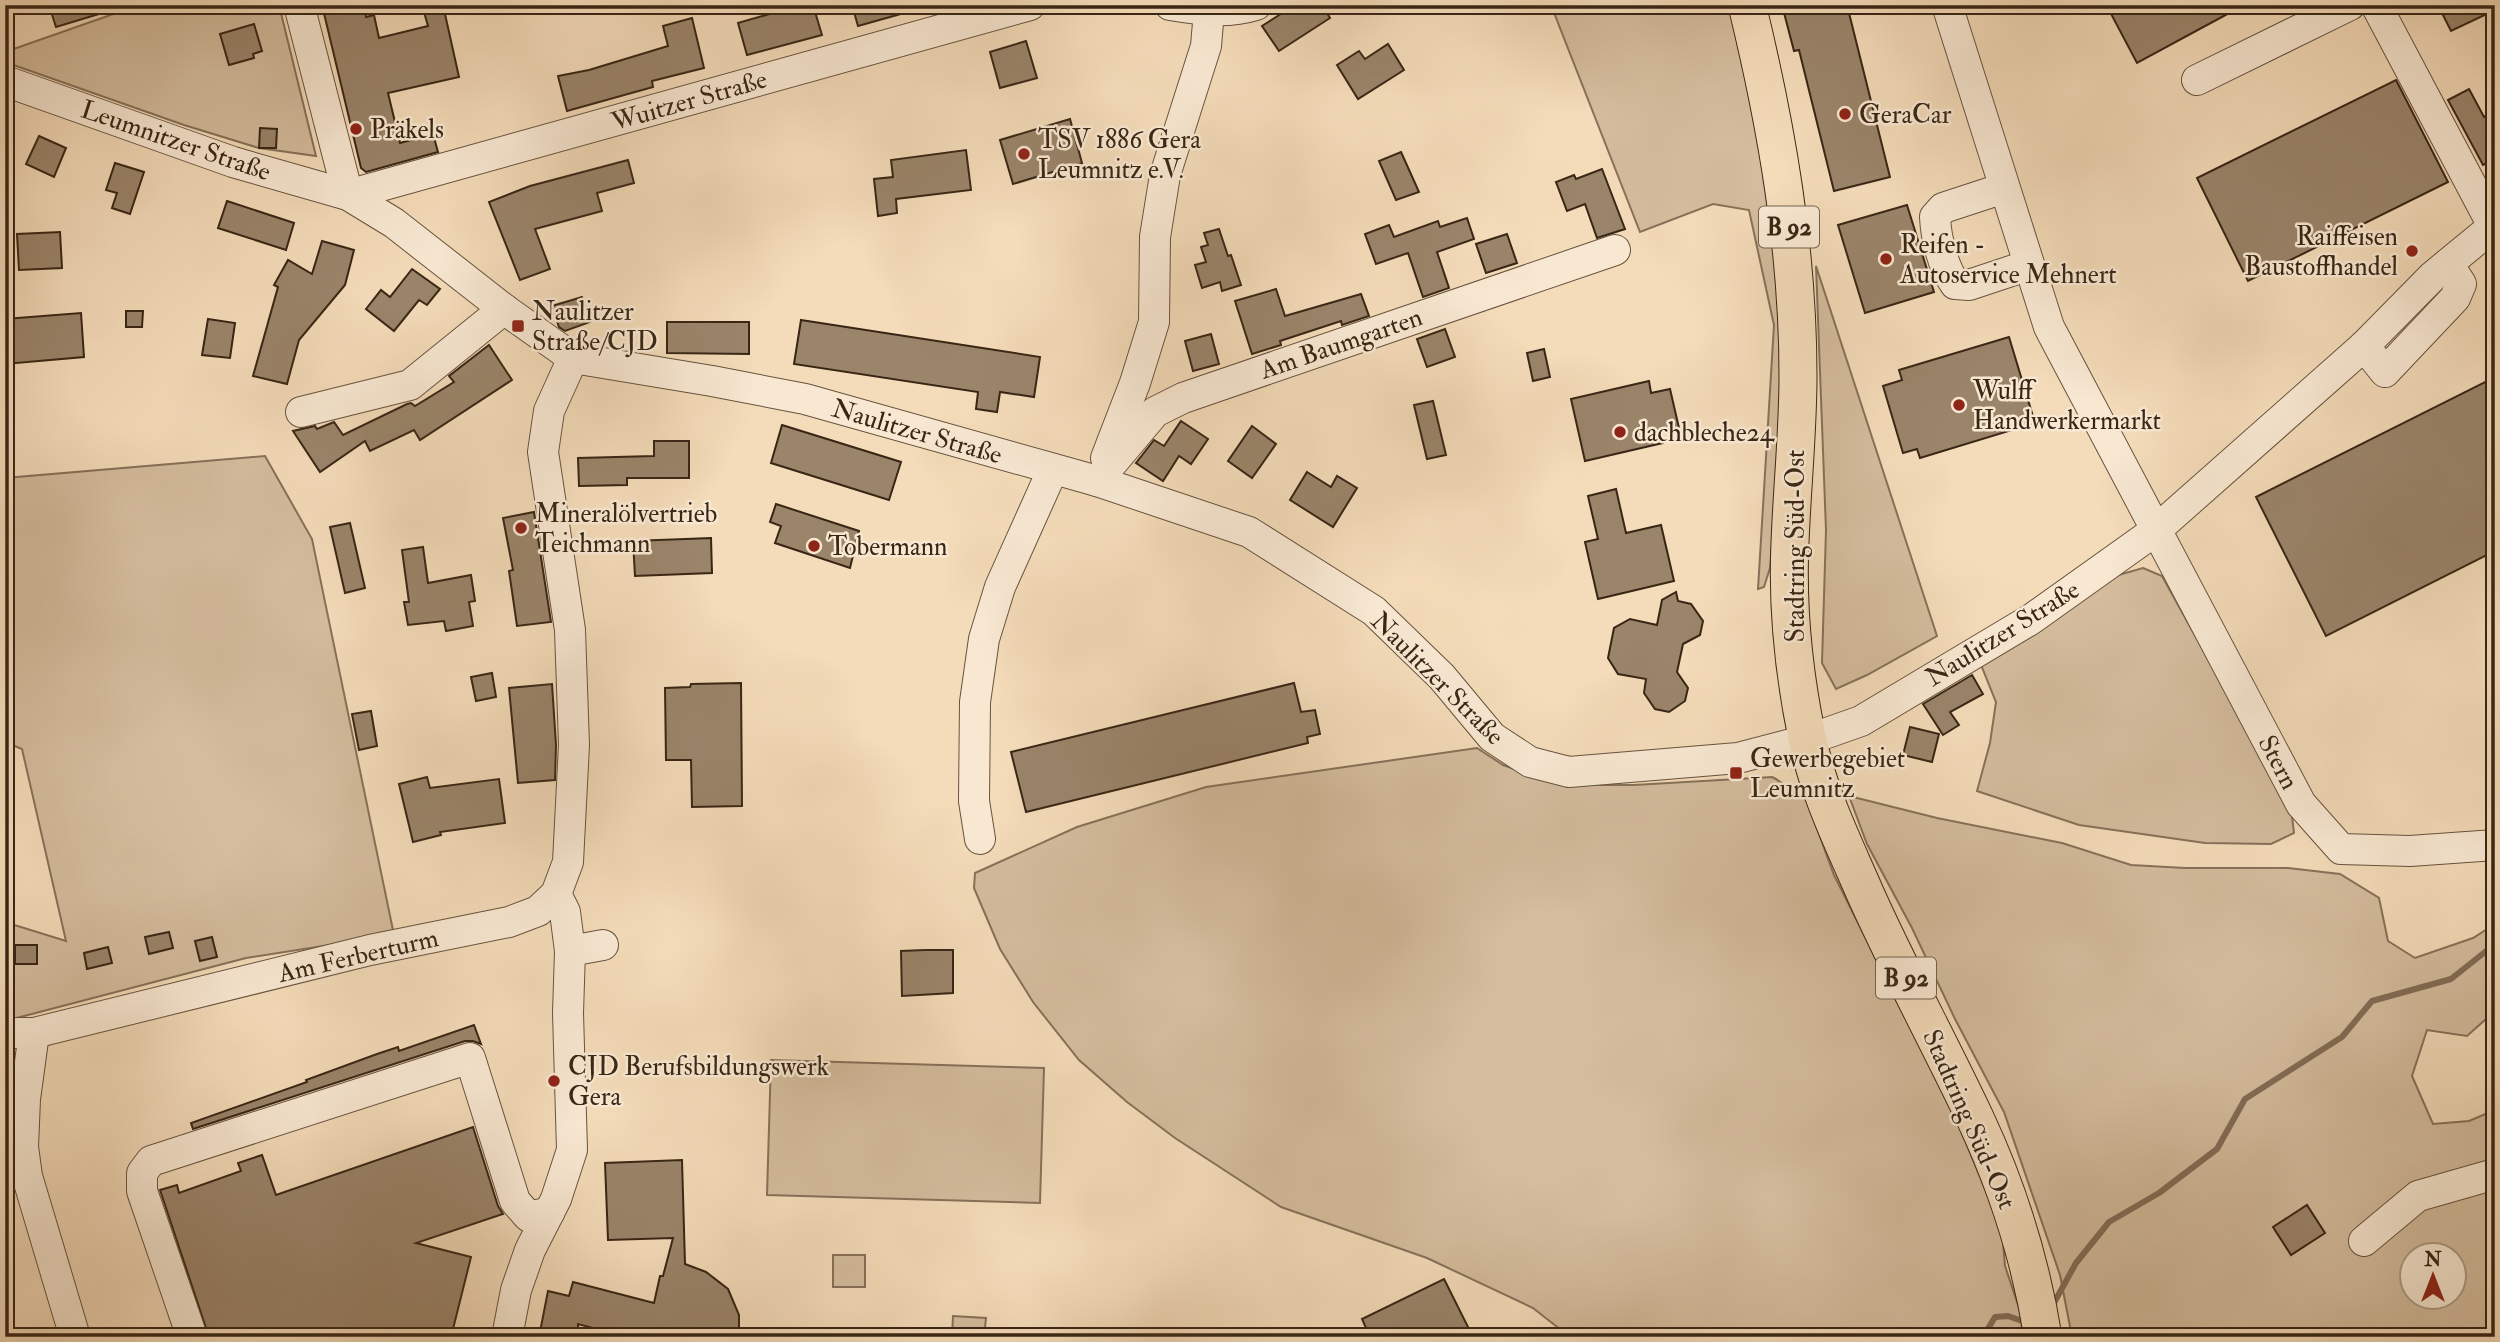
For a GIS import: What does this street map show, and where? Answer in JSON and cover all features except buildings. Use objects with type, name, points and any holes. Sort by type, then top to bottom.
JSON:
[{"type":"main road","name":"Stadtring Süd-Ost","points":[[1747,5],[1777,141],[1795,270],[1798,378],[1790,546],[1791,624],[1808,740],[1827,806],[1883,934],[1977,1121],[2012,1213],[2036,1296],[2043,1337]]},
{"type":"street","points":[[299,5],[348,195]]},
{"type":"street","name":"Wuitzer Straße","points":[[348,195],[1030,5]]},
{"type":"street","points":[[1170,5],[1209,11],[1241,10],[1256,5]]},
{"type":"street","points":[[1947,5],[2049,327],[2155,531]]},
{"type":"street","points":[[2197,80],[2350,5]]},
{"type":"street","points":[[2376,5],[2494,225]]},
{"type":"street","points":[[1097,481],[1135,383],[1154,323],[1155,237],[1165,175],[1206,46],[1209,11]]},
{"type":"street","name":"Leumnitzer Straße","points":[[5,81],[233,162],[348,195]]},
{"type":"street","points":[[2004,188],[1943,208],[1935,217],[1949,275],[1955,284],[1969,285],[2029,265]]},
{"type":"street","name":"Naulitzer Straße","points":[[348,195],[394,223],[504,309],[573,358],[805,399],[1097,481],[1249,532],[1374,611],[1442,677],[1492,737],[1530,762],[1569,772],[1738,758],[1808,740],[1861,721],[2018,626],[2155,531],[2364,346],[2448,264],[2494,225]]},
{"type":"street","name":"Am Baumgarten","points":[[1097,481],[1155,412],[1183,398],[1615,250]]},
{"type":"street","points":[[301,412],[410,385],[504,309]]},
{"type":"street","points":[[507,1337],[516,1290],[530,1250],[556,1199],[572,1150],[568,1013],[570,951],[565,912],[556,894],[568,862],[574,745],[570,630],[543,452],[549,411],[573,358]]},
{"type":"street","points":[[980,839],[974,802],[975,713],[984,639],[1000,587],[1053,469]]},
{"type":"street","name":"Stern","points":[[2155,531],[2301,804],[2341,849],[2410,851],[2495,845]]},
{"type":"street","name":"Am Ferberturm","points":[[20,1033],[370,950],[509,922],[538,911],[556,894]]},
{"type":"street","points":[[570,951],[603,945]]},
{"type":"street","points":[[20,1033],[25,1099],[23,1147],[27,1176],[75,1337]]},
{"type":"street","points":[[192,1337],[142,1191],[142,1173],[151,1161],[470,1058],[515,1201],[528,1216],[549,1213]]},
{"type":"street","points":[[2364,1241],[2418,1196],[2495,1174]]},
{"type":"shaded area","points":[[139,5],[279,5],[316,156],[259,148],[184,125],[5,62],[5,52]]},
{"type":"shaded area","points":[[1551,5],[1738,5],[1780,220],[1780,453],[1770,568],[1764,587],[1758,589],[1774,325],[1749,210],[1713,204],[1640,232]]},
{"type":"shaded area","points":[[1816,266],[1937,636],[1836,689],[1822,663],[1826,530]]},
{"type":"shaded area","points":[[265,456],[312,539],[394,935],[246,958],[5,1021],[5,922],[66,941],[22,749],[5,742],[5,478]]},
{"type":"shaded area","points":[[2143,568],[2162,576],[2291,808],[2294,833],[2271,844],[2205,843],[2079,825],[1977,791],[1990,743],[1996,702],[1981,665],[2115,576]]},
{"type":"shaded area","points":[[1477,748],[1503,765],[1540,778],[1581,785],[1634,785],[1772,777],[1805,796],[1834,875],[1954,1114],[2002,1230],[2005,1266],[2020,1311],[2023,1337],[1570,1337],[1533,1308],[1427,1258],[1281,1207],[1175,1138],[1127,1102],[1079,1060],[1033,1002],[1000,949],[974,888],[975,873],[1077,827],[1206,787]]},
{"type":"shaded area","points":[[1849,796],[1937,818],[2062,843],[2131,865],[2288,868],[2340,874],[2379,898],[2388,941],[2415,958],[2473,938],[2495,924],[2495,1011],[2467,1036],[2427,1030],[2412,1076],[2433,1124],[2469,1121],[2495,1110],[2495,1337],[2072,1337],[2060,1275],[2004,1112],[1955,1019],[1912,928],[1867,844]]},
{"type":"shaded area","points":[[771,1060],[1044,1068],[1040,1203],[767,1195]]},
{"type":"shaded area","points":[[833,1255],[865,1255],[865,1287],[833,1287]]},
{"type":"shaded area","points":[[953,1316],[986,1318],[984,1337],[952,1337]]},
{"type":"waterway","points":[[2051,1304],[2076,1263],[2109,1222],[2159,1193],[2217,1149],[2245,1099],[2342,1037],[2372,1001],[2451,979],[2495,944]]},
{"type":"waterway","points":[[1983,1337],[1995,1317],[2008,1316],[2022,1321],[2026,1319]]},
{"type":"place","name":"GeraCar","points":[[1845,114]]},
{"type":"place","name":"Präkels","points":[[356,129]]},
{"type":"place","name":"TSV 1886 Gera Leumnitz e.V.","points":[[1024,154]]},
{"type":"place","name":"Raiffeisen Baustoffhandel","points":[[2412,251]]},
{"type":"place","name":"Reifen - Autoservice Mehnert","points":[[1886,259]]},
{"type":"place","name":"Naulitzer Straße/CJD","points":[[518,326]]},
{"type":"place","name":"Wulff Handwerkermarkt","points":[[1959,405]]},
{"type":"place","name":"dachbleche24","points":[[1620,432]]},
{"type":"place","name":"Mineralölvertrieb Teichmann","points":[[521,528]]},
{"type":"place","name":"Tobermann","points":[[814,546]]},
{"type":"place","name":"Gewerbegebiet Leumnitz","points":[[1736,773]]},
{"type":"place","name":"CJD Berufsbildungswerk Gera","points":[[554,1081]]}]
